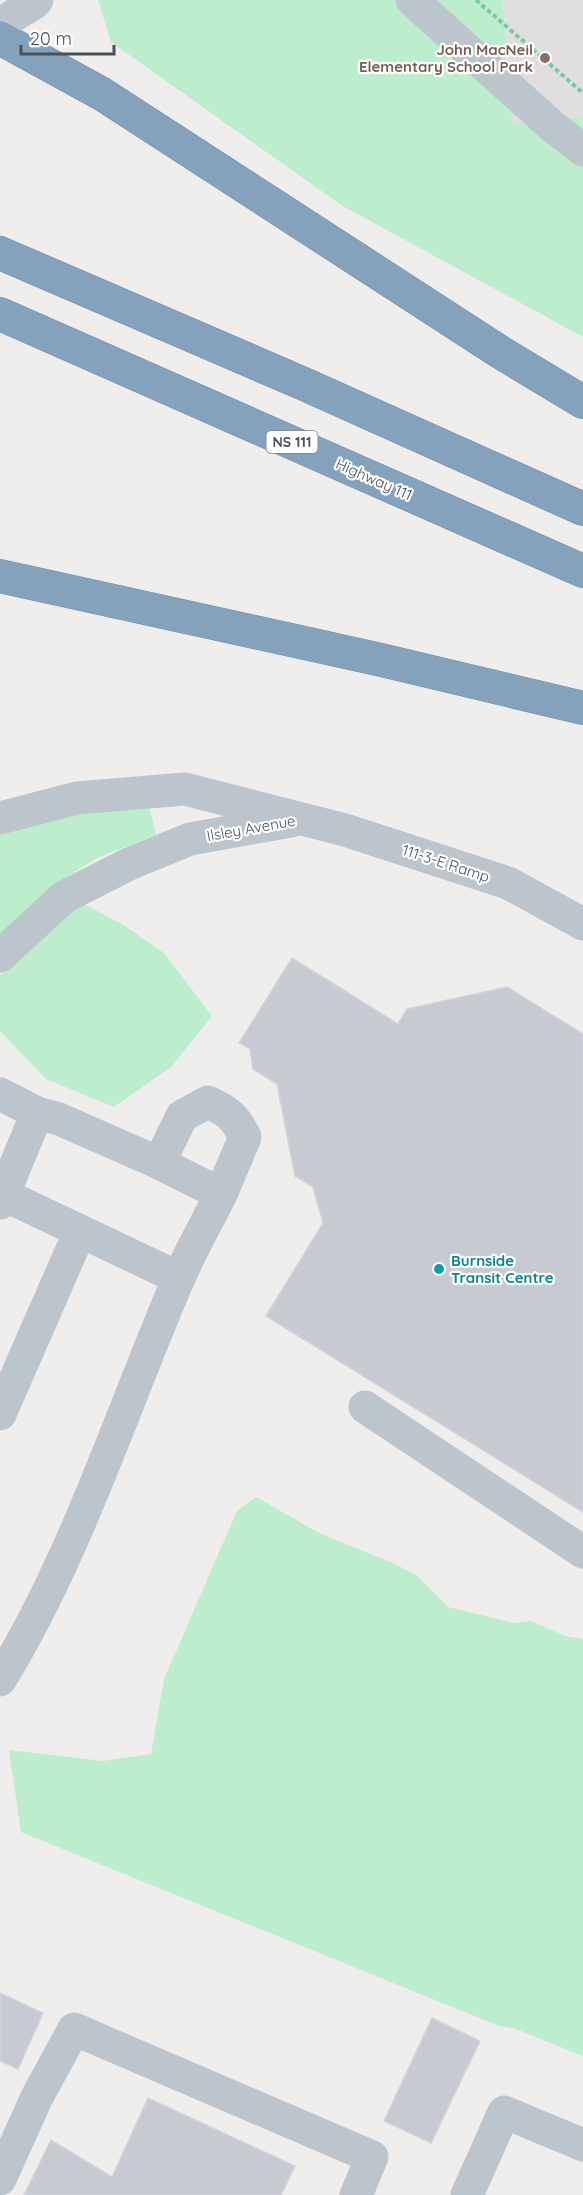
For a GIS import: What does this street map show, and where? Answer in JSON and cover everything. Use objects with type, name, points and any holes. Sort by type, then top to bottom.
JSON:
[{"type":"highway","points":[[0,38],[102,94],[500,352],[583,402]]},
{"type":"highway","points":[[0,253],[304,384],[583,509]]},
{"type":"highway","name":"Highway 111","points":[[0,314],[583,571]]},
{"type":"highway","points":[[0,576],[377,659],[583,708]]},
{"type":"street","points":[[0,4],[2,0]]},
{"type":"street","points":[[0,24],[37,0]]},
{"type":"street","points":[[412,0],[552,126],[583,150]]},
{"type":"street","name":"Ilsley Avenue","points":[[0,818],[77,798],[185,789],[302,819]]},
{"type":"street","name":"Ilsley Avenue","points":[[0,957],[64,897],[129,864],[190,839],[302,819]]},
{"type":"street","name":"111-3-E Ramp","points":[[302,819],[345,830],[508,883],[583,924]]},
{"type":"street","points":[[0,1094],[37,1113],[59,1119],[159,1163],[221,1194]]},
{"type":"street","points":[[0,1680],[12,1635],[81,1518],[179,1278],[221,1194],[245,1137],[236,1119],[208,1102],[182,1116],[159,1163]]},
{"type":"street","points":[[37,1113],[2,1199],[80,1231],[179,1278]]},
{"type":"street","points":[[0,1414],[80,1231]]},
{"type":"street","points":[[365,1407],[583,1552]]},
{"type":"street","points":[[0,2179],[37,2097],[74,2029],[372,2157],[356,2195]]},
{"type":"street","points":[[466,2195],[504,2112],[583,2145]]},
{"type":"path","points":[[476,0],[583,93]]},
{"type":"shaded area","name":"John MacNeil Elementary School Park","points":[[503,0],[583,0],[583,117],[512,124]]},
{"type":"green space","points":[[98,0],[503,0],[512,123],[583,117],[583,337],[341,205],[111,42]]},
{"type":"green space","points":[[129,807],[150,809],[156,835],[97,858],[61,881],[0,939],[0,831],[53,818]]},
{"type":"green space","points":[[78,901],[122,924],[164,953],[212,1016],[171,1067],[114,1107],[46,1079],[0,1031],[0,976],[24,935]]},
{"type":"green space","points":[[256,1497],[321,1534],[393,1563],[416,1575],[448,1607],[514,1623],[531,1621],[565,1636],[583,1639],[583,2056],[516,2029],[499,2026],[21,1832],[9,1750],[103,1761],[151,1754],[164,1679],[237,1511]]},
{"type":"building","name":"Burnside Transit Centre","points":[[292,958],[398,1024],[407,1009],[507,987],[583,1034],[583,1512],[266,1316],[323,1223],[313,1187],[295,1176],[277,1084],[253,1069],[250,1049],[239,1043]]},
{"type":"building","points":[[0,1993],[43,2013],[18,2069],[0,2061]]},
{"type":"building","points":[[432,2018],[480,2041],[431,2143],[384,2121]]},
{"type":"building","points":[[148,2098],[295,2166],[281,2195],[24,2195],[51,2140],[112,2177]]},
{"type":"place","name":"John MacNeil Elementary School Park","points":[[545,58]]},
{"type":"place","name":"Burnside Transit Centre","points":[[439,1269]]}]
